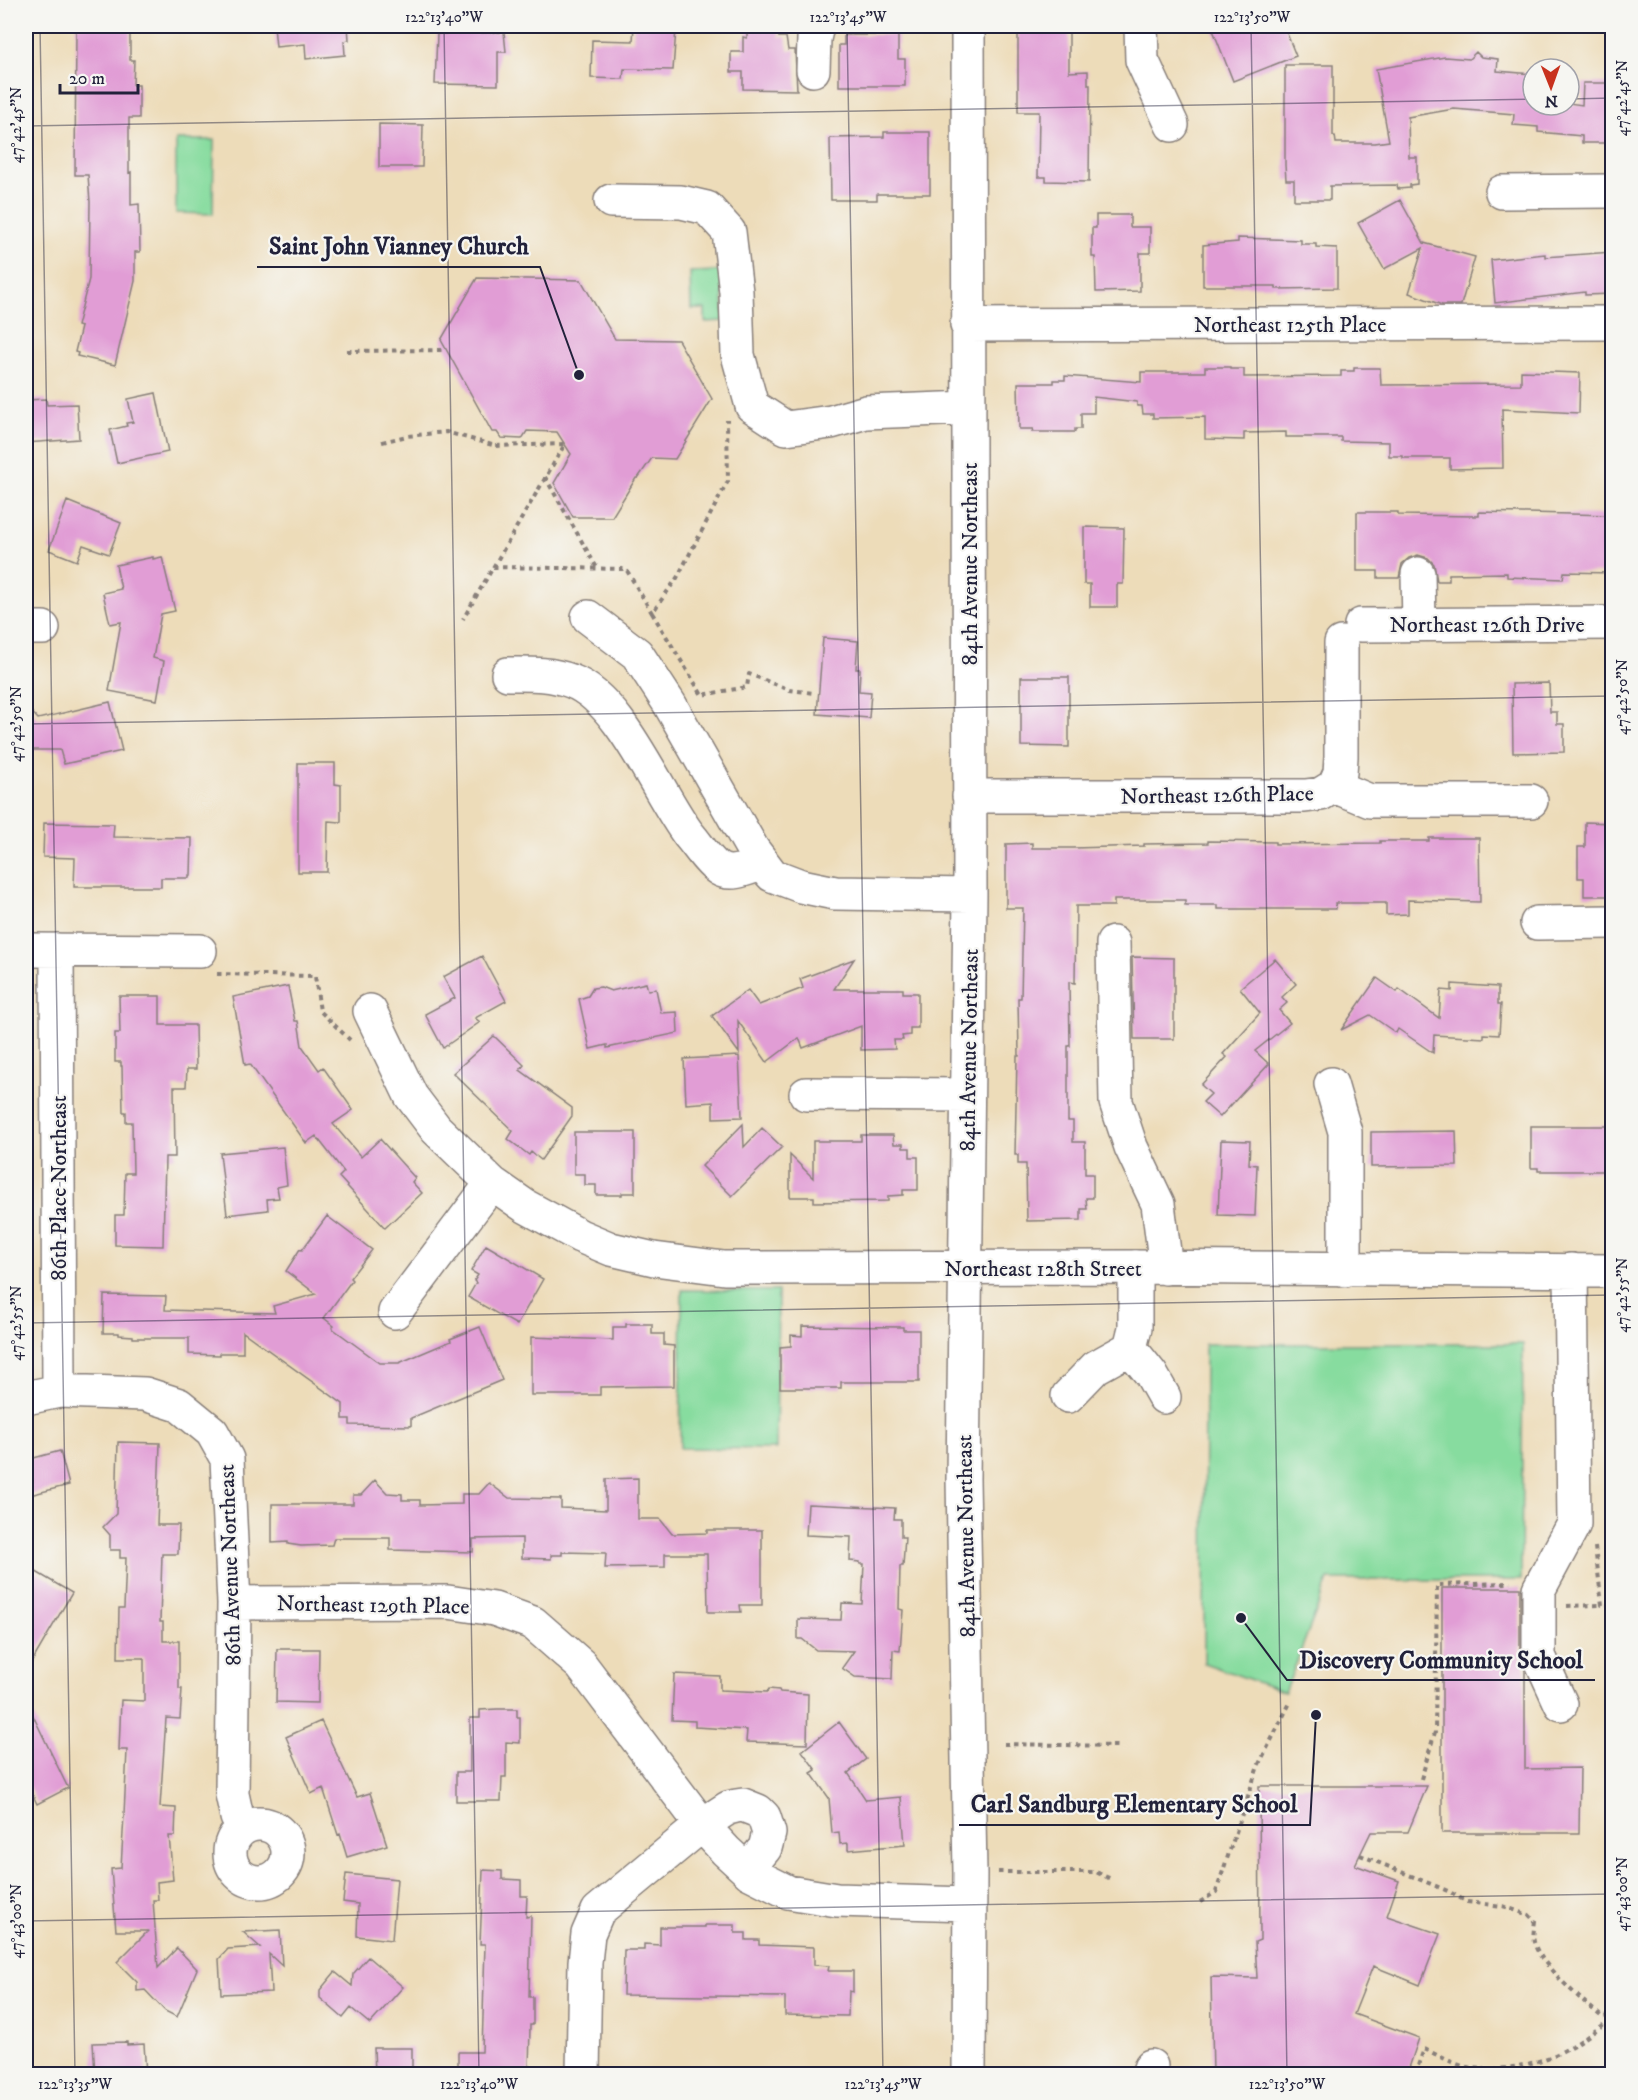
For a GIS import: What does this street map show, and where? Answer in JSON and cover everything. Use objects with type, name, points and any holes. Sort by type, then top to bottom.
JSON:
[{"type":"street","points":[[813,70],[814,39],[817,26]]},
{"type":"street","name":"84th Avenue Northeast","points":[[968,26],[970,895],[963,1479],[970,1873],[969,2074]]},
{"type":"street","points":[[1141,26],[1142,60],[1172,125]]},
{"type":"street","points":[[1502,192],[1612,191]]},
{"type":"street","points":[[611,201],[681,202],[707,208],[729,232],[736,292],[738,354],[749,396],[752,406],[786,428],[831,422],[866,412],[969,408]]},
{"type":"street","name":"Northeast 125th Place","points":[[967,325],[1612,323]]},
{"type":"street","points":[[1418,574],[1419,624]]},
{"type":"street","points":[[588,616],[637,654],[669,703],[753,850],[772,874],[801,886],[835,893],[970,895]]},
{"type":"street","name":"Northeast 126th Drive","points":[[1334,786],[1340,773],[1351,634],[1419,624],[1612,623]]},
{"type":"street","points":[[508,674],[546,674],[573,681],[605,703],[647,765],[675,816],[719,869],[733,872],[763,863]]},
{"type":"street","name":"Northeast 126th Place","points":[[969,796],[1305,796],[1321,794],[1334,786],[1370,801],[1531,801]]},
{"type":"street","points":[[1536,923],[1612,922]]},
{"type":"street","points":[[1068,1396],[1096,1367],[1130,1348],[1150,1268],[1158,1204],[1131,1147],[1116,1102],[1113,943]]},
{"type":"street","points":[[41,950],[204,963]]},
{"type":"street","name":"86th Place Northeast","points":[[41,950],[58,1391]]},
{"type":"street","name":"Northeast 128th Street","points":[[370,1011],[411,1096],[436,1129],[492,1183],[525,1206],[580,1236],[611,1249],[654,1259],[724,1268],[1612,1271]]},
{"type":"street","points":[[1331,1084],[1345,1132],[1344,1270]]},
{"type":"street","points":[[806,1094],[967,1095]]},
{"type":"street","points":[[395,1312],[492,1183]]},
{"type":"street","points":[[1561,1704],[1539,1656],[1539,1588],[1574,1524],[1571,1270]]},
{"type":"street","points":[[1130,1348],[1151,1374],[1164,1397]]},
{"type":"street","points":[[26,1398],[58,1391]]},
{"type":"street","name":"86th Avenue Northeast","points":[[58,1391],[145,1394],[179,1406],[213,1432],[227,1459],[234,1603],[232,1794],[237,1817],[243,1829]]},
{"type":"street","name":"Northeast 129th Place","points":[[234,1603],[448,1602],[494,1609],[532,1623],[581,1665],[702,1825],[747,1870],[788,1892],[837,1900],[969,1904]]},
{"type":"street","points":[[583,2074],[585,1962],[588,1934],[598,1911],[702,1825],[728,1808],[736,1806],[751,1807],[764,1817],[770,1833],[765,1848],[747,1870]]},
{"type":"path","points":[[347,351],[446,350]]},
{"type":"path","points":[[652,613],[677,578],[728,481],[726,400],[749,396]]},
{"type":"path","points":[[382,442],[407,436],[446,432],[496,446],[565,444],[463,619]]},
{"type":"path","points":[[545,477],[598,569]]},
{"type":"path","points":[[493,567],[626,569],[702,695],[747,687],[749,674],[790,690],[814,693]]},
{"type":"path","points":[[204,963],[315,976],[320,1011],[353,1042]]},
{"type":"path","points":[[1421,1779],[1435,1732],[1437,1585],[1516,1583]]},
{"type":"path","points":[[1564,1607],[1602,1605]]},
{"type":"path","points":[[1200,1902],[1216,1892],[1258,1766],[1291,1701]]},
{"type":"path","points":[[1004,1744],[1119,1746]]},
{"type":"path","points":[[1360,1856],[1448,1890],[1467,1902],[1503,1906],[1529,1915],[1535,1921],[1534,1942],[1540,1956],[1602,2017],[1612,2017]]},
{"type":"path","points":[[1011,1871],[1096,1872],[1113,1880]]},
{"type":"path","points":[[1415,2074],[1424,2049],[1466,2067],[1510,2068],[1568,2049],[1612,2017]]},
{"type":"path","points":[[1476,2074],[1477,2068]]},
{"type":"green space","points":[[176,140],[214,140],[213,214],[176,213]]},
{"type":"green space","points":[[722,271],[724,321],[705,322],[705,309],[691,309],[690,272]]},
{"type":"green space","points":[[682,1290],[778,1291],[776,1449],[680,1448]]},
{"type":"green space","points":[[1205,1344],[1523,1344],[1521,1580],[1328,1580],[1285,1692],[1204,1663]]},
{"type":"building","points":[[76,26],[130,26],[130,60],[134,60],[133,85],[139,85],[139,118],[129,118],[129,173],[131,172],[131,205],[139,204],[140,252],[135,252],[135,281],[115,365],[77,356],[78,353],[75,352],[81,327],[77,326],[89,279],[90,202],[88,175],[75,175]]},
{"type":"building","points":[[274,26],[348,26],[349,40],[344,41],[345,55],[306,59],[305,44],[276,47]]},
{"type":"building","points":[[634,26],[673,26],[673,29],[676,29],[673,70],[624,69],[623,79],[591,78],[592,40],[633,41]]},
{"type":"building","points":[[747,26],[779,26],[779,37],[786,37],[788,50],[795,50],[797,90],[743,89],[743,72],[731,72],[731,52],[743,52],[743,37],[747,38]]},
{"type":"building","points":[[1018,26],[1069,26],[1069,72],[1088,71],[1088,85],[1090,85],[1089,182],[1046,181],[1046,177],[1038,177],[1039,112],[1018,112]]},
{"type":"building","points":[[1225,26],[1284,26],[1296,56],[1233,81],[1213,30]]},
{"type":"building","points":[[504,32],[506,52],[498,52],[498,85],[435,84],[437,34]]},
{"type":"building","points":[[844,35],[898,35],[898,59],[905,59],[905,86],[839,86],[839,45],[844,45]]},
{"type":"building","points":[[1476,52],[1481,57],[1498,59],[1497,71],[1521,73],[1521,117],[1581,117],[1583,83],[1612,83],[1611,143],[1582,143],[1582,136],[1538,132],[1538,127],[1513,125],[1514,114],[1454,109],[1408,117],[1409,157],[1417,157],[1417,184],[1410,185],[1410,188],[1398,189],[1397,185],[1330,186],[1330,200],[1294,200],[1294,180],[1286,180],[1285,165],[1285,65],[1333,65],[1333,136],[1335,136],[1336,143],[1375,143],[1389,141],[1376,69],[1445,57],[1469,59]]},
{"type":"building","points":[[379,124],[423,125],[422,167],[379,167]]},
{"type":"building","points":[[884,132],[930,132],[930,194],[877,194],[877,200],[831,200],[830,138],[884,137]]},
{"type":"building","points":[[1400,200],[1424,243],[1475,257],[1461,305],[1442,305],[1409,293],[1423,248],[1384,269],[1358,223]]},
{"type":"building","points":[[1096,215],[1130,215],[1130,227],[1150,227],[1150,253],[1140,253],[1140,291],[1096,292],[1095,257],[1092,257],[1092,228],[1096,228]]},
{"type":"building","points":[[1238,238],[1301,240],[1301,244],[1337,248],[1337,288],[1276,289],[1276,286],[1203,286],[1203,245],[1238,242]]},
{"type":"building","points":[[1612,252],[1612,294],[1585,295],[1585,292],[1495,303],[1491,260],[1545,254],[1545,257]]},
{"type":"building","points":[[477,278],[581,280],[615,339],[678,340],[712,399],[675,459],[652,458],[636,478],[612,517],[573,517],[554,483],[571,454],[557,432],[527,431],[522,439],[501,438],[497,432],[492,432],[441,340]]},
{"type":"building","points":[[1205,367],[1244,369],[1244,377],[1341,376],[1341,371],[1354,371],[1354,368],[1380,368],[1381,385],[1521,384],[1521,371],[1580,373],[1579,413],[1502,409],[1503,468],[1450,469],[1450,458],[1389,456],[1389,442],[1341,441],[1341,437],[1286,437],[1286,432],[1244,433],[1244,440],[1205,439],[1205,417],[1153,418],[1153,414],[1143,414],[1142,406],[1137,406],[1137,402],[1094,397],[1094,413],[1081,413],[1081,429],[1075,429],[1075,432],[1032,432],[1033,429],[1019,429],[1018,383],[1054,383],[1054,380],[1065,380],[1065,376],[1141,382],[1141,372],[1205,372]]},
{"type":"building","points":[[156,393],[168,452],[117,463],[110,430],[127,426],[126,423],[133,422],[128,399]]},
{"type":"building","points":[[46,399],[47,405],[77,404],[79,439],[26,443],[26,400]]},
{"type":"building","points":[[67,501],[121,523],[109,554],[83,545],[77,561],[49,550]]},
{"type":"building","points":[[1357,512],[1479,516],[1479,512],[1612,515],[1612,573],[1564,572],[1563,579],[1507,577],[1507,573],[1449,574],[1449,581],[1437,581],[1434,564],[1428,558],[1418,555],[1402,564],[1399,578],[1378,578],[1378,571],[1357,571]]},
{"type":"building","points":[[1084,527],[1124,528],[1123,584],[1117,584],[1117,607],[1090,607],[1090,584],[1084,584]]},
{"type":"building","points":[[153,557],[153,559],[162,557],[175,611],[161,614],[153,658],[164,661],[157,700],[109,691],[121,622],[110,624],[103,593],[121,589],[116,565]]},
{"type":"building","points":[[823,638],[858,641],[856,669],[860,669],[859,691],[871,692],[869,718],[817,714]]},
{"type":"building","points":[[1021,677],[1069,677],[1069,747],[1021,746]]},
{"type":"building","points":[[1549,683],[1550,712],[1557,712],[1557,724],[1564,724],[1564,752],[1513,753],[1512,684]]},
{"type":"building","points":[[110,702],[122,751],[64,764],[60,750],[26,750],[26,706],[38,719]]},
{"type":"building","points":[[298,763],[335,763],[335,784],[341,785],[341,822],[328,821],[327,872],[298,872]]},
{"type":"building","points":[[1585,822],[1612,823],[1612,896],[1584,896],[1584,878],[1578,878],[1578,847],[1585,847]]},
{"type":"building","points":[[44,823],[114,824],[113,837],[192,838],[191,875],[189,878],[161,878],[161,887],[74,887],[75,858],[43,857]]},
{"type":"building","points":[[1429,838],[1479,838],[1480,902],[1408,900],[1408,914],[1386,915],[1386,903],[1335,903],[1336,909],[1218,909],[1218,905],[1185,905],[1185,900],[1114,900],[1114,906],[1076,906],[1075,983],[1069,982],[1068,1121],[1073,1121],[1073,1142],[1085,1142],[1085,1174],[1093,1174],[1093,1198],[1086,1198],[1087,1209],[1081,1209],[1081,1220],[1027,1221],[1026,1164],[1018,1164],[1018,1155],[1015,1155],[1017,1056],[1019,1056],[1018,998],[1021,998],[1023,908],[1006,908],[1006,844],[1032,843],[1032,848],[1073,848],[1208,843],[1208,841],[1275,842],[1275,844],[1380,843],[1380,841],[1429,841]]},
{"type":"building","points":[[482,956],[506,1001],[475,1018],[480,1022],[443,1048],[425,1014],[455,998],[443,977]]},
{"type":"building","points":[[1132,957],[1174,958],[1174,1039],[1134,1039]]},
{"type":"building","points":[[854,959],[834,989],[903,989],[903,993],[918,993],[918,1028],[910,1028],[910,1035],[902,1036],[903,1040],[894,1040],[895,1049],[861,1050],[861,1026],[803,1048],[799,1038],[767,1062],[738,1021],[739,1053],[712,1016],[748,990],[759,1005],[803,988],[800,979]]},
{"type":"building","points":[[1275,959],[1296,984],[1282,997],[1287,1003],[1279,1010],[1290,1023],[1255,1051],[1269,1064],[1220,1117],[1203,1102],[1211,1094],[1201,1085],[1227,1057],[1223,1054],[1260,1013],[1240,988]]},
{"type":"building","points":[[1377,978],[1397,992],[1399,989],[1439,1018],[1441,990],[1452,991],[1452,984],[1498,987],[1498,1004],[1501,1004],[1499,1035],[1484,1034],[1484,1038],[1434,1035],[1433,1053],[1398,1029],[1396,1033],[1370,1015],[1341,1030]]},
{"type":"building","points":[[646,983],[648,990],[656,989],[661,1013],[677,1012],[678,1033],[607,1048],[607,1045],[590,1049],[579,999],[588,996],[593,988],[601,987],[611,991]]},
{"type":"building","points":[[288,986],[302,1046],[319,1070],[323,1067],[353,1110],[333,1124],[361,1157],[380,1139],[415,1178],[412,1182],[422,1193],[385,1228],[339,1177],[344,1172],[316,1136],[306,1143],[250,1064],[245,1065],[233,997]]},
{"type":"building","points":[[119,996],[160,996],[160,1025],[195,1025],[196,1069],[187,1069],[186,1087],[174,1087],[175,1157],[165,1157],[163,1246],[115,1245],[115,1215],[124,1215],[125,1173],[133,1173],[132,1122],[126,1122],[126,1112],[123,1112],[122,1066],[121,1062],[115,1062],[115,1033],[120,1033]]},
{"type":"building","points":[[494,1036],[524,1065],[520,1070],[572,1108],[572,1116],[541,1160],[531,1152],[529,1155],[508,1139],[513,1131],[453,1073]]},
{"type":"building","points":[[739,1056],[742,1117],[713,1118],[713,1102],[686,1104],[684,1059]]},
{"type":"building","points":[[743,1124],[744,1147],[762,1128],[782,1147],[732,1196],[702,1166]]},
{"type":"building","points":[[1531,1126],[1612,1126],[1612,1171],[1538,1171],[1538,1168],[1531,1168]]},
{"type":"building","points":[[1456,1131],[1457,1166],[1371,1167],[1371,1132]]},
{"type":"building","points":[[574,1132],[635,1132],[635,1193],[596,1195],[596,1185],[585,1185],[585,1174],[574,1174]]},
{"type":"building","points":[[861,1135],[893,1135],[894,1144],[903,1144],[903,1148],[910,1148],[910,1157],[918,1157],[918,1190],[903,1190],[903,1195],[888,1196],[888,1201],[814,1202],[814,1197],[790,1197],[790,1155],[813,1178],[813,1141],[861,1141]]},
{"type":"building","points":[[1221,1140],[1250,1141],[1249,1164],[1257,1165],[1255,1216],[1218,1215]]},
{"type":"building","points":[[283,1147],[287,1185],[277,1187],[279,1198],[267,1199],[268,1210],[227,1215],[220,1153]]},
{"type":"building","points":[[327,1216],[372,1250],[350,1278],[352,1280],[324,1318],[334,1326],[332,1328],[380,1363],[399,1363],[480,1327],[502,1380],[411,1418],[411,1426],[350,1425],[350,1419],[343,1419],[343,1404],[243,1332],[243,1353],[220,1353],[220,1355],[189,1354],[189,1338],[133,1338],[133,1336],[119,1335],[119,1333],[103,1333],[104,1295],[166,1296],[165,1310],[275,1313],[273,1306],[316,1294],[286,1271],[300,1249],[302,1250]]},
{"type":"building","points":[[486,1245],[543,1279],[517,1325],[468,1297],[478,1275],[471,1271]]},
{"type":"building","points":[[626,1324],[652,1324],[652,1334],[664,1334],[664,1345],[674,1346],[674,1386],[600,1387],[600,1395],[531,1395],[531,1337],[613,1340],[613,1327],[626,1327]]},
{"type":"building","points":[[802,1326],[903,1327],[903,1330],[919,1330],[919,1382],[841,1382],[841,1388],[780,1388],[780,1347],[791,1346],[791,1335],[802,1336]]},
{"type":"building","points":[[118,1442],[160,1443],[157,1525],[179,1525],[178,1554],[162,1554],[160,1622],[163,1622],[163,1641],[179,1641],[179,1689],[182,1689],[180,1719],[166,1718],[160,1807],[176,1808],[175,1836],[169,1836],[173,1880],[157,1882],[158,1900],[153,1900],[158,1968],[177,1948],[197,1969],[177,2017],[165,2011],[145,1990],[137,1991],[137,1982],[117,1962],[148,1931],[116,1931],[111,1869],[121,1868],[127,1750],[119,1750],[121,1700],[144,1701],[144,1658],[118,1658],[119,1608],[124,1608],[126,1558],[120,1558],[120,1550],[110,1550],[110,1535],[103,1527],[116,1514]]},
{"type":"building","points":[[60,1451],[69,1485],[26,1496],[26,1460]]},
{"type":"building","points":[[638,1478],[638,1519],[660,1519],[672,1534],[707,1533],[707,1530],[762,1530],[762,1605],[740,1605],[741,1612],[708,1612],[707,1554],[665,1554],[665,1567],[605,1568],[606,1553],[562,1552],[562,1555],[551,1555],[551,1559],[522,1558],[522,1538],[473,1539],[473,1552],[390,1550],[390,1538],[334,1538],[332,1545],[301,1546],[288,1544],[288,1542],[272,1543],[272,1504],[353,1504],[353,1495],[361,1495],[375,1480],[387,1493],[402,1494],[402,1500],[420,1500],[420,1505],[462,1504],[462,1494],[479,1494],[489,1483],[509,1498],[561,1499],[561,1508],[606,1510],[606,1479]]},
{"type":"building","points":[[808,1504],[895,1508],[894,1519],[901,1519],[901,1537],[905,1537],[903,1566],[900,1566],[899,1609],[903,1610],[900,1651],[893,1650],[892,1679],[855,1677],[842,1668],[854,1651],[816,1650],[802,1639],[798,1639],[798,1619],[841,1620],[842,1603],[862,1604],[864,1564],[850,1561],[851,1537],[806,1535]]},
{"type":"building","points":[[26,1566],[72,1593],[26,1672]]},
{"type":"building","points":[[1442,1588],[1520,1588],[1520,1656],[1525,1670],[1525,1769],[1580,1768],[1579,1833],[1442,1833]]},
{"type":"building","points":[[277,1649],[319,1649],[318,1703],[276,1702]]},
{"type":"building","points":[[674,1674],[720,1676],[720,1690],[767,1692],[769,1689],[808,1694],[807,1744],[746,1742],[747,1730],[695,1727],[695,1721],[672,1720]]},
{"type":"building","points":[[26,1701],[68,1788],[37,1804],[26,1781]]},
{"type":"building","points":[[517,1709],[517,1717],[520,1717],[520,1743],[506,1742],[506,1777],[502,1777],[501,1801],[456,1801],[456,1772],[470,1772],[470,1718],[480,1718],[480,1710]]},
{"type":"building","points":[[321,1721],[357,1797],[370,1793],[387,1845],[347,1857],[323,1788],[311,1794],[286,1737]]},
{"type":"building","points":[[839,1722],[866,1759],[848,1773],[866,1800],[901,1797],[905,1845],[848,1850],[848,1843],[840,1844],[839,1832],[832,1833],[829,1798],[811,1773],[816,1770],[802,1751]]},
{"type":"building","points":[[1259,1786],[1427,1786],[1408,1832],[1371,1832],[1355,1865],[1399,1881],[1387,1916],[1440,1934],[1420,1985],[1373,1966],[1354,2014],[1419,2038],[1407,2074],[1213,2074],[1211,1977],[1257,1978],[1255,1942],[1260,1940]]},
{"type":"building","points":[[483,1870],[502,1871],[502,1879],[521,1880],[521,1896],[527,1896],[526,1917],[531,1916],[529,1997],[533,1997],[529,2074],[458,2074],[458,2052],[482,2052],[485,1944],[480,1944]]},
{"type":"building","points":[[346,1874],[397,1879],[392,1940],[357,1936],[358,1904],[343,1902]]},
{"type":"building","points":[[705,1925],[735,1925],[735,1933],[746,1933],[746,1940],[759,1940],[759,1945],[814,1947],[814,1965],[829,1966],[828,1971],[853,1971],[853,1992],[849,1991],[848,2016],[785,2015],[785,1997],[623,1995],[624,1950],[644,1950],[644,1944],[660,1945],[660,1927],[705,1927]]},
{"type":"building","points":[[280,1930],[282,1966],[269,1954],[271,1992],[221,1994],[219,1959],[228,1949],[260,1947],[243,1932]]},
{"type":"building","points":[[368,1957],[403,1987],[370,2024],[351,2008],[343,2018],[320,1998],[320,1990],[335,1972],[352,1986],[353,1974]]},
{"type":"building","points":[[127,2042],[127,2045],[144,2044],[146,2074],[95,2074],[93,2043]]},
{"type":"building","points":[[374,2048],[412,2048],[412,2074],[375,2074]]},
{"type":"place","name":"Saint John Vianney Church","points":[[579,375]]},
{"type":"place","name":"Discovery Community School","points":[[1241,1618]]},
{"type":"place","name":"Carl Sandburg Elementary School","points":[[1316,1715]]}]
